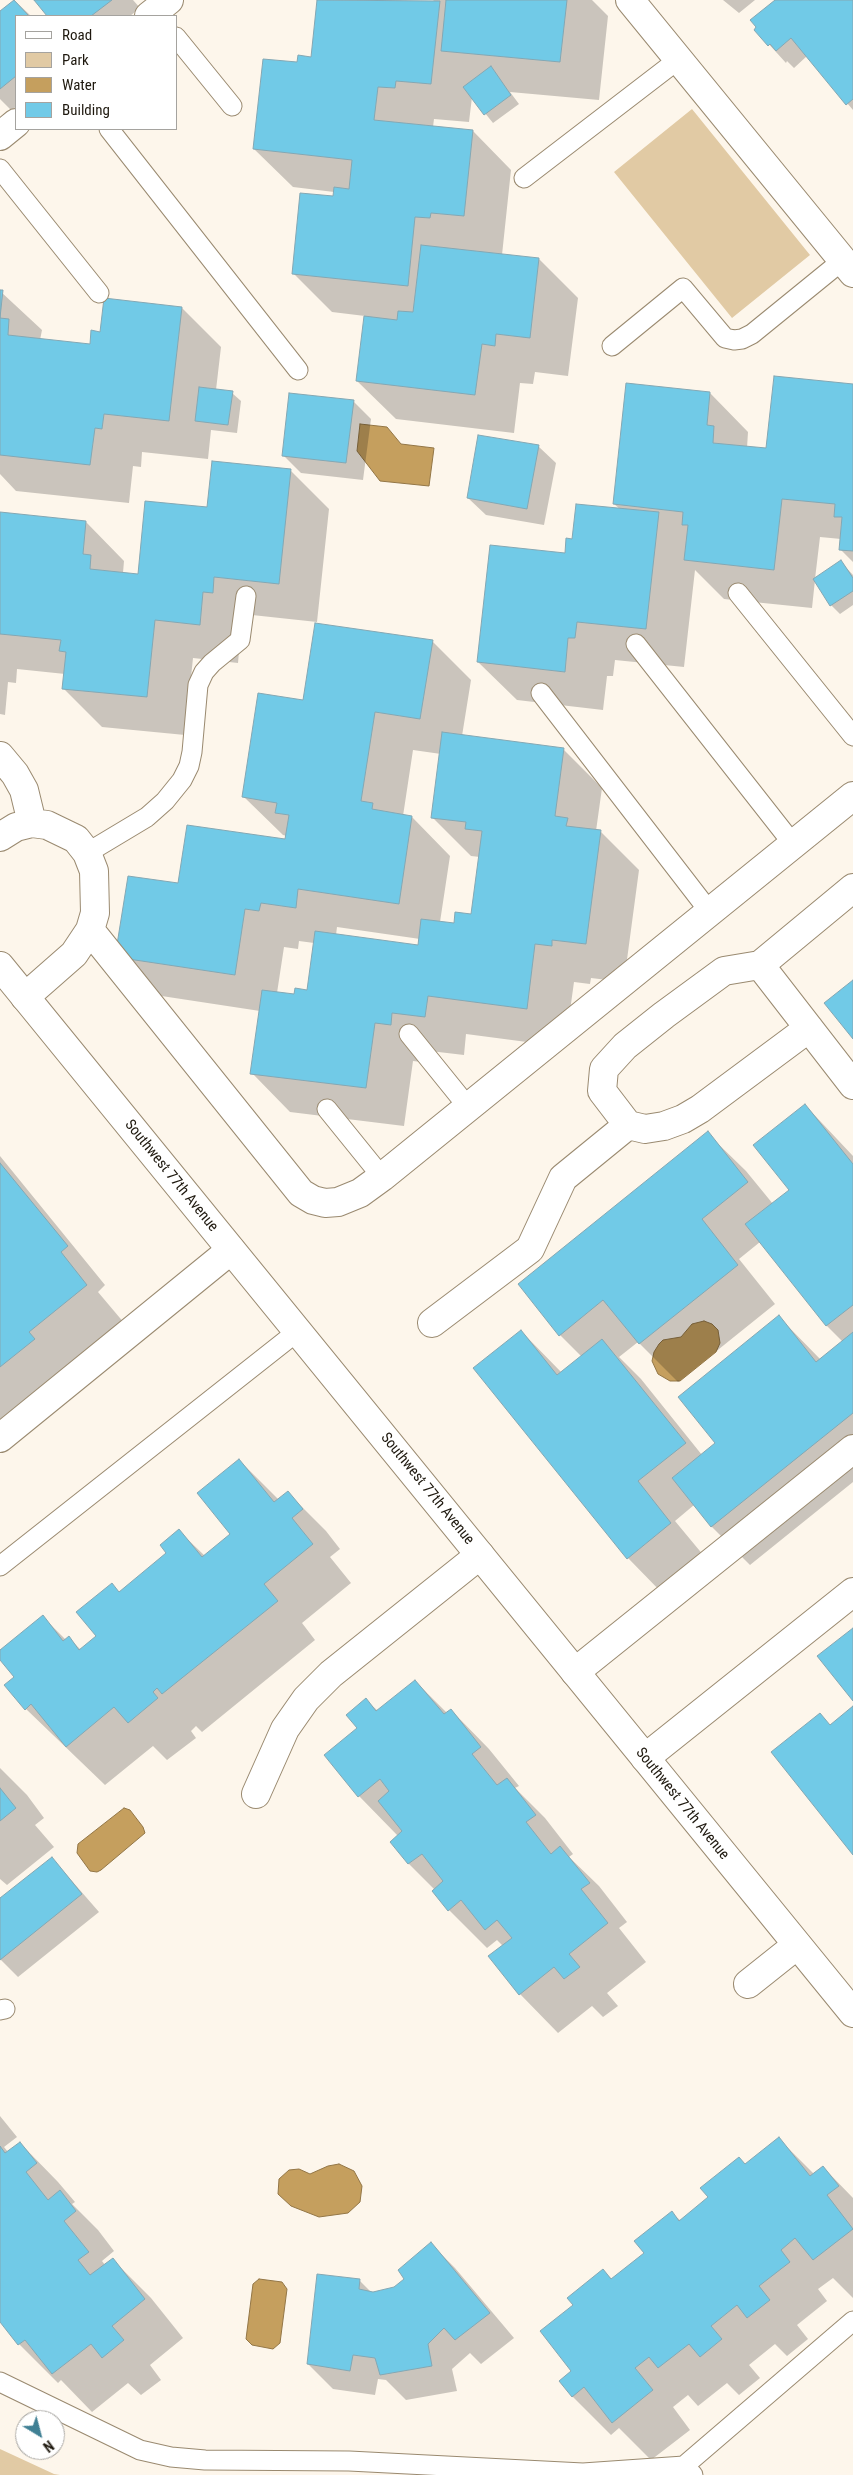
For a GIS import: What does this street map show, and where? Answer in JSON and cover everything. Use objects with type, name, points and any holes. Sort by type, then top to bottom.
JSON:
[{"type":"street","points":[[630,0],[848,266]]},
{"type":"street","points":[[0,136],[15,124]]},
{"type":"street","points":[[0,756],[15,774],[24,790],[32,823]]},
{"type":"street","points":[[90,930],[301,1193],[312,1200],[325,1203],[338,1202],[360,1193],[382,1177],[853,796]]},
{"type":"street","points":[[0,837],[16,827],[32,823],[47,825],[76,839],[87,853],[94,871],[95,913],[90,930],[74,954],[25,997]]},
{"type":"street","points":[[809,1028],[700,1109],[683,1119],[664,1126],[645,1129],[628,1125],[602,1091],[604,1069],[625,1046],[724,971],[760,965],[853,888]]},
{"type":"street","points":[[760,965],[853,1084]]},
{"type":"street","name":"Southwest 77th Avenue","points":[[0,966],[853,2013]]},
{"type":"street","points":[[432,1323],[530,1249],[563,1178],[628,1125]]},
{"type":"street","points":[[0,1438],[231,1250]]},
{"type":"street","points":[[576,1672],[853,1449]]},
{"type":"street","points":[[256,1794],[285,1729],[306,1699],[331,1674],[480,1555]]},
{"type":"street","points":[[645,1758],[853,1592]]},
{"type":"street","points":[[748,1984],[797,1945]]},
{"type":"lane","points":[[178,39],[232,106]]},
{"type":"lane","points":[[524,178],[679,59]]},
{"type":"lane","points":[[110,130],[298,370]]},
{"type":"lane","points":[[0,169],[99,293]]},
{"type":"lane","points":[[612,346],[683,288],[725,338],[742,339],[752,334],[848,266]]},
{"type":"lane","points":[[738,593],[853,736]]},
{"type":"lane","points":[[87,853],[147,817],[165,801],[182,780],[189,766],[192,752],[198,685],[204,672],[212,663],[240,640],[246,596]]},
{"type":"lane","points":[[636,644],[793,844]]},
{"type":"lane","points":[[541,693],[709,911]]},
{"type":"lane","points":[[409,1034],[468,1107]]},
{"type":"lane","points":[[327,1110],[382,1177]]},
{"type":"lane","points":[[0,1566],[298,1331]]},
{"type":"lane","points":[[0,2382],[140,2450],[171,2457],[205,2460],[350,2461],[583,2473],[689,2470],[853,2321]]},
{"type":"green space","points":[[692,109],[810,255],[732,318],[614,172]]},
{"type":"green space","points":[[0,2449],[15,2456],[15,2460],[24,2460],[60,2475],[0,2475]]},
{"type":"water","points":[[360,424],[387,427],[401,444],[434,448],[429,486],[380,481],[357,451]]},
{"type":"water","points":[[704,1321],[712,1324],[718,1330],[720,1343],[716,1352],[680,1381],[670,1381],[658,1374],[652,1361],[654,1352],[659,1344],[663,1340],[681,1337],[692,1324]]},
{"type":"water","points":[[124,1808],[130,1810],[143,1827],[145,1833],[101,1870],[97,1872],[90,1871],[77,1853],[78,1844]]},
{"type":"water","points":[[339,2164],[354,2171],[362,2186],[360,2202],[348,2213],[319,2217],[291,2206],[278,2194],[279,2179],[289,2170],[299,2169],[310,2174],[328,2166]]},
{"type":"water","points":[[259,2279],[282,2282],[287,2289],[280,2343],[273,2349],[252,2345],[246,2339],[253,2284]]},
{"type":"building","points":[[14,0],[28,15],[15,15],[15,77],[0,89],[0,11]]},
{"type":"building","points":[[34,0],[112,0],[92,15],[46,15]]},
{"type":"building","points":[[317,0],[440,1],[431,84],[396,81],[395,88],[378,87],[374,120],[473,130],[464,216],[431,213],[430,218],[415,217],[408,286],[292,274],[300,193],[333,196],[334,187],[349,189],[352,160],[253,149],[263,59],[297,62],[298,55],[311,57]]},
{"type":"building","points":[[446,0],[567,0],[560,62],[441,51]]},
{"type":"building","points":[[775,0],[853,0],[853,99],[846,105],[791,38],[776,51],[770,44],[768,46],[754,30],[756,27],[750,20]]},
{"type":"building","points":[[491,66],[511,95],[484,115],[463,87]]},
{"type":"building","points":[[421,245],[539,258],[530,338],[496,334],[495,346],[482,344],[475,395],[356,381],[364,316],[397,320],[398,311],[413,312]]},
{"type":"building","points":[[0,290],[3,290],[0,318]]},
{"type":"building","points":[[104,298],[182,307],[169,421],[104,414],[102,429],[95,428],[90,465],[0,455],[0,318],[9,319],[8,335],[90,344],[91,330],[100,332]]},
{"type":"building","points":[[774,376],[853,384],[853,551],[839,550],[842,517],[834,517],[835,504],[782,499],[774,570],[684,560],[688,525],[682,525],[683,512],[613,504],[626,383],[710,392],[707,425],[714,426],[713,443],[766,448]]},
{"type":"building","points":[[199,387],[233,391],[228,425],[195,421]]},
{"type":"building","points":[[289,393],[354,400],[346,463],[282,456]]},
{"type":"building","points":[[478,435],[539,445],[527,509],[467,498]]},
{"type":"building","points":[[212,461],[291,469],[279,584],[214,577],[213,593],[203,592],[200,625],[155,620],[147,697],[62,689],[66,652],[59,651],[61,640],[0,634],[0,512],[86,521],[83,554],[91,555],[90,569],[138,574],[145,501],[207,507]]},
{"type":"building","points":[[576,504],[659,512],[646,629],[577,622],[575,638],[568,638],[565,672],[477,662],[490,545],[565,553],[566,538],[572,539]]},
{"type":"building","points":[[841,560],[853,578],[853,591],[830,606],[813,579]]},
{"type":"building","points":[[315,623],[433,640],[420,719],[375,712],[361,801],[373,803],[372,809],[412,816],[399,904],[298,889],[296,908],[261,903],[259,911],[245,909],[235,975],[115,957],[128,876],[178,883],[187,825],[285,839],[289,815],[275,813],[277,803],[242,797],[258,693],[303,700]]},
{"type":"building","points":[[442,732],[564,748],[555,816],[568,818],[566,826],[601,830],[586,944],[552,940],[552,946],[535,944],[527,1009],[428,996],[425,1017],[392,1013],[391,1025],[375,1023],[366,1088],[250,1074],[262,990],[294,994],[295,988],[307,990],[315,931],[418,945],[421,919],[454,923],[455,912],[471,914],[482,831],[465,829],[466,822],[431,818]]},
{"type":"building","points":[[853,980],[853,1039],[824,1003]]},
{"type":"building","points":[[805,1104],[853,1164],[853,1305],[826,1326],[745,1224],[789,1190],[753,1145]]},
{"type":"building","points":[[708,1131],[748,1182],[702,1219],[738,1265],[639,1344],[603,1300],[559,1336],[518,1284]]},
{"type":"building","points":[[0,1163],[68,1246],[61,1252],[87,1285],[29,1332],[35,1339],[0,1367]]},
{"type":"building","points":[[779,1315],[816,1362],[853,1332],[853,1413],[711,1527],[672,1478],[715,1443],[678,1397]]},
{"type":"building","points":[[521,1330],[557,1375],[602,1339],[686,1443],[638,1481],[671,1523],[627,1559],[473,1368]]},
{"type":"building","points":[[239,1459],[274,1502],[288,1491],[303,1509],[292,1518],[313,1544],[264,1584],[278,1601],[162,1694],[157,1688],[153,1692],[158,1698],[128,1723],[114,1707],[66,1747],[31,1704],[25,1710],[4,1685],[14,1677],[0,1660],[0,1650],[43,1615],[63,1641],[69,1636],[79,1650],[96,1636],[76,1612],[112,1583],[119,1592],[166,1553],[160,1545],[179,1529],[202,1557],[230,1534],[197,1493]]},
{"type":"building","points":[[853,1628],[853,1701],[817,1656]]},
{"type":"building","points":[[415,1680],[444,1714],[451,1709],[481,1747],[472,1754],[497,1785],[507,1778],[536,1815],[526,1822],[551,1854],[560,1846],[590,1883],[581,1889],[608,1923],[569,1954],[580,1967],[564,1979],[554,1967],[519,1995],[488,1956],[512,1938],[497,1920],[485,1930],[461,1900],[448,1911],[432,1891],[443,1881],[422,1854],[408,1864],[390,1842],[402,1831],[378,1801],[389,1791],[380,1779],[358,1797],[324,1755],[357,1728],[346,1715],[366,1698],[376,1711]]},
{"type":"building","points":[[853,1706],[853,1855],[771,1752],[820,1713],[830,1725]]},
{"type":"building","points":[[0,1788],[16,1808],[0,1821]]},
{"type":"building","points":[[52,1857],[82,1894],[0,1960],[0,1898]]},
{"type":"building","points":[[779,2137],[810,2176],[823,2166],[839,2186],[827,2195],[853,2229],[813,2260],[795,2238],[781,2250],[790,2262],[759,2286],[770,2300],[747,2318],[737,2305],[711,2326],[722,2339],[700,2357],[689,2344],[658,2368],[649,2357],[635,2368],[653,2390],[612,2423],[584,2387],[572,2397],[559,2381],[571,2371],[540,2331],[573,2305],[567,2298],[603,2269],[611,2279],[644,2253],[634,2241],[672,2211],[679,2221],[708,2197],[700,2188],[739,2157],[745,2164]]},
{"type":"building","points":[[20,2142],[37,2163],[26,2172],[48,2200],[60,2190],[76,2211],[64,2221],[89,2252],[78,2260],[90,2275],[113,2258],[145,2299],[112,2326],[124,2340],[102,2358],[91,2344],[52,2374],[25,2340],[18,2345],[0,2322],[0,2146],[5,2153]]},
{"type":"building","points":[[431,2242],[490,2313],[455,2340],[444,2328],[428,2344],[432,2366],[380,2375],[375,2358],[353,2355],[350,2371],[307,2364],[317,2274],[360,2279],[359,2289],[373,2292],[394,2287],[404,2279],[398,2270]]}]
